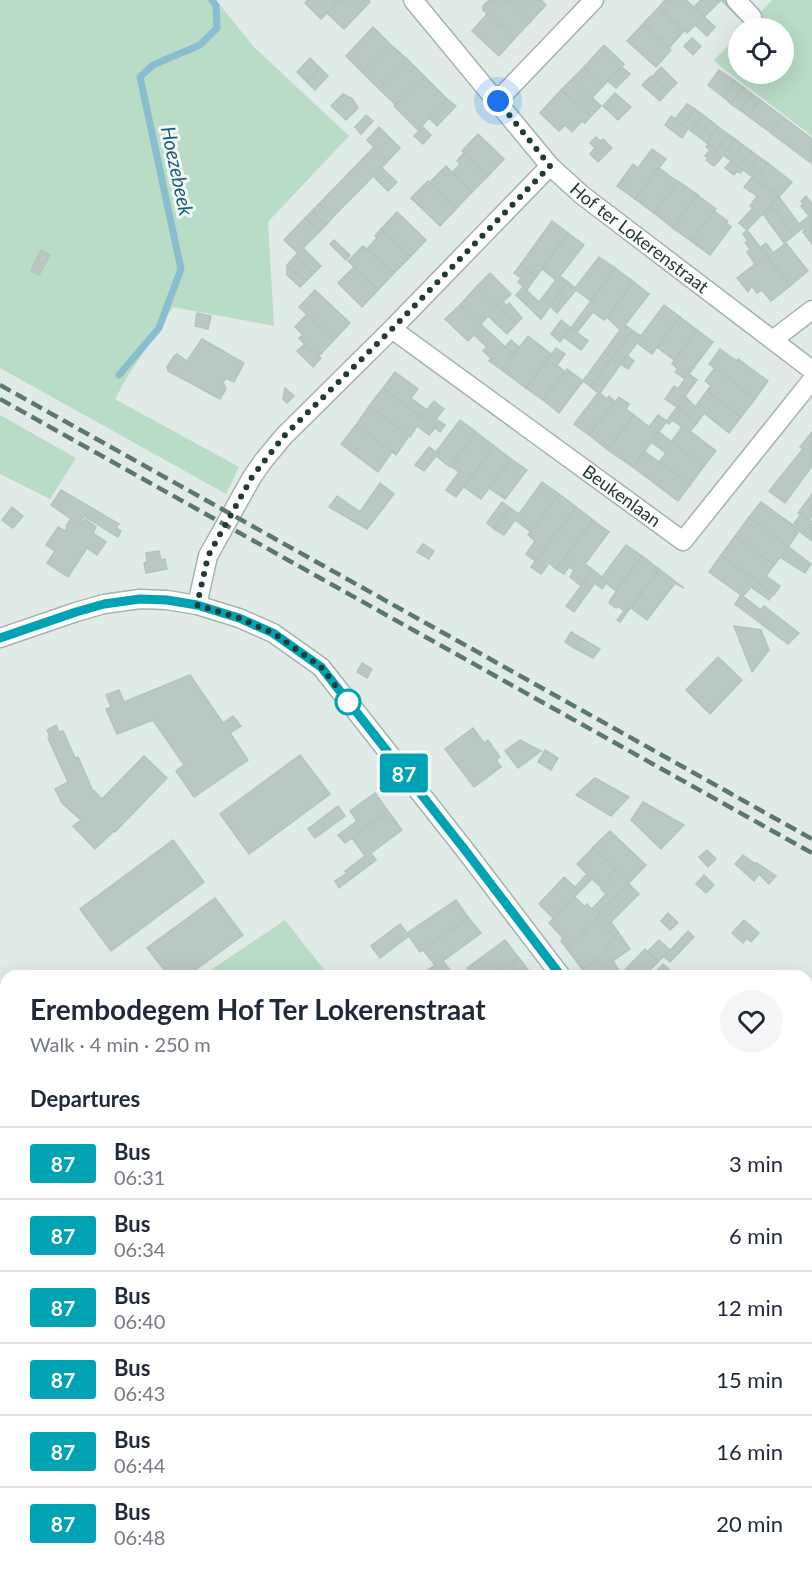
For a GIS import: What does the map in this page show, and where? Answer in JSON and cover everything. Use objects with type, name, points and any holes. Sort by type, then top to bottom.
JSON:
[{"type":"street","name":"Hof ter Lokerenstraat","points":[[413,0],[550,166],[582,195],[812,370]]},
{"type":"street","points":[[498,101],[594,0]]},
{"type":"street","points":[[736,0],[752,17]]},
{"type":"street","points":[[197,605],[208,556],[252,477],[284,436],[392,329],[550,166]]},
{"type":"street","points":[[774,339],[812,310]]},
{"type":"street","name":"Beukenlaan","points":[[392,329],[683,541],[812,380]]},
{"type":"street","points":[[0,638],[104,604],[140,599],[167,600],[197,605],[239,618],[273,633],[321,667],[556,970]]},
{"type":"green space","points":[[0,0],[216,0],[253,46],[349,136],[268,222],[274,326],[173,307],[115,399],[239,467],[226,494],[0,368]]},
{"type":"green space","points":[[772,0],[812,0],[812,136],[743,84],[794,84],[794,18],[755,18]]},
{"type":"green space","points":[[728,46],[728,72],[714,60]]},
{"type":"green space","points":[[0,415],[76,458],[50,499],[0,474]]},
{"type":"green space","points":[[285,920],[324,970],[211,970]]},
{"type":"building","points":[[307,0],[340,0],[321,19],[305,3]]},
{"type":"building","points":[[340,0],[368,0],[370,2],[344,29],[327,13]]},
{"type":"building","points":[[489,0],[508,0],[531,21],[515,38],[483,10],[483,6]]},
{"type":"building","points":[[508,0],[541,0],[546,5],[531,21]]},
{"type":"building","points":[[665,0],[686,0],[715,27],[707,36],[695,25],[687,33],[659,7]]},
{"type":"building","points":[[701,0],[720,1],[704,17],[694,7]]},
{"type":"building","points":[[721,0],[734,0],[745,10],[738,17]]},
{"type":"building","points":[[659,7],[684,31],[669,48],[643,24]]},
{"type":"building","points":[[487,14],[515,38],[499,56],[472,31]]},
{"type":"building","points":[[643,24],[671,50],[656,67],[627,41]]},
{"type":"building","points":[[373,27],[390,44],[362,72],[346,56]]},
{"type":"building","points":[[692,38],[701,46],[693,55],[684,46]]},
{"type":"building","points":[[390,44],[407,59],[379,89],[362,72]]},
{"type":"building","points":[[604,45],[624,64],[603,86],[584,67]]},
{"type":"building","points":[[310,58],[320,68],[307,82],[297,72]]},
{"type":"building","points":[[407,59],[425,77],[396,105],[379,89]]},
{"type":"building","points":[[584,67],[603,86],[592,98],[572,79]]},
{"type":"building","points":[[622,67],[630,74],[616,88],[608,81]]},
{"type":"building","points":[[661,67],[677,83],[668,92],[652,77]]},
{"type":"building","points":[[320,68],[328,76],[315,90],[307,82]]},
{"type":"building","points":[[719,70],[728,76],[728,84],[733,84],[723,97],[708,85]]},
{"type":"building","points":[[651,76],[668,92],[660,101],[642,85]]},
{"type":"building","points":[[425,77],[447,99],[418,130],[394,106]]},
{"type":"building","points":[[572,79],[601,106],[591,116],[561,90]]},
{"type":"building","points":[[733,84],[743,87],[731,104],[723,97]]},
{"type":"building","points":[[743,87],[752,94],[740,110],[731,104]]},
{"type":"building","points":[[561,90],[591,116],[585,123],[582,121],[572,132],[565,125],[559,131],[540,113]]},
{"type":"building","points":[[615,93],[631,107],[618,120],[603,106]]},
{"type":"building","points":[[343,94],[353,99],[358,108],[346,120],[331,106]]},
{"type":"building","points":[[752,94],[760,100],[748,116],[740,110]]},
{"type":"building","points":[[447,99],[456,106],[437,126],[429,118]]},
{"type":"building","points":[[760,100],[783,117],[771,133],[748,116]]},
{"type":"building","points":[[687,104],[695,109],[684,125],[675,119]]},
{"type":"building","points":[[695,109],[703,115],[691,131],[684,125]]},
{"type":"building","points":[[366,115],[373,121],[361,134],[355,127]]},
{"type":"building","points":[[703,115],[711,121],[699,137],[691,131]]},
{"type":"building","points":[[671,116],[688,129],[682,138],[665,125]]},
{"type":"building","points":[[783,117],[812,139],[811,163],[771,133]]},
{"type":"building","points":[[711,121],[718,127],[707,143],[699,137]]},
{"type":"building","points":[[379,127],[400,148],[388,161],[367,140]]},
{"type":"building","points":[[423,127],[431,135],[423,144],[414,136]]},
{"type":"building","points":[[718,127],[728,134],[716,150],[707,143]]},
{"type":"building","points":[[478,134],[504,159],[488,176],[462,151]]},
{"type":"building","points":[[728,134],[735,139],[723,155],[716,150]]},
{"type":"building","points":[[596,137],[601,141],[603,139],[612,148],[598,162],[590,154],[595,148],[590,143]]},
{"type":"building","points":[[735,139],[743,145],[731,161],[723,155]]},
{"type":"building","points":[[709,144],[722,157],[714,166],[706,160],[708,157],[705,156],[710,150],[706,147]]},
{"type":"building","points":[[743,145],[751,151],[739,167],[731,161]]},
{"type":"building","points":[[374,147],[388,161],[333,217],[319,204]]},
{"type":"building","points":[[652,149],[666,159],[635,199],[617,186],[633,164],[638,168]]},
{"type":"building","points":[[751,151],[759,157],[747,173],[739,167]]},
{"type":"building","points":[[464,153],[488,176],[472,192],[452,173],[460,164],[457,161]]},
{"type":"building","points":[[759,157],[768,163],[756,179],[747,173]]},
{"type":"building","points":[[731,161],[743,170],[740,173],[737,171],[734,175],[725,168]]},
{"type":"building","points":[[768,163],[792,182],[779,197],[756,179]]},
{"type":"building","points":[[446,166],[472,192],[456,209],[430,182]]},
{"type":"building","points":[[381,167],[397,182],[388,191],[373,176]]},
{"type":"building","points":[[659,168],[678,182],[654,213],[635,199]]},
{"type":"building","points":[[752,177],[779,197],[747,230],[739,223],[753,208],[750,206],[757,196],[744,187]]},
{"type":"building","points":[[428,181],[456,209],[440,226],[411,198]]},
{"type":"building","points":[[678,181],[698,195],[673,228],[654,213]]},
{"type":"building","points":[[697,195],[716,209],[691,241],[673,228]]},
{"type":"building","points":[[806,196],[812,204],[812,244],[803,232],[805,230],[803,228],[794,235],[771,205],[779,197],[799,224],[809,216],[801,206],[803,204],[801,201]]},
{"type":"building","points":[[319,204],[333,217],[326,225],[312,211]]},
{"type":"building","points":[[771,205],[794,235],[784,243],[763,214]]},
{"type":"building","points":[[312,211],[326,225],[319,232],[305,218]]},
{"type":"building","points":[[714,211],[728,221],[726,223],[731,227],[710,255],[691,241]]},
{"type":"building","points":[[397,212],[426,240],[410,257],[381,229]]},
{"type":"building","points":[[305,218],[319,232],[298,253],[284,240]]},
{"type":"building","points":[[552,221],[568,233],[536,277],[521,264]]},
{"type":"building","points":[[381,229],[410,257],[394,273],[367,249],[377,238],[375,236]]},
{"type":"building","points":[[747,230],[790,286],[771,301],[762,290],[757,293],[752,286],[748,292],[737,278],[755,264],[747,252],[750,249],[745,243],[748,241],[743,234]]},
{"type":"building","points":[[568,233],[584,245],[560,276],[568,282],[541,319],[516,295],[523,287],[539,302],[556,280],[542,269]]},
{"type":"building","points":[[334,240],[350,255],[346,260],[330,244]]},
{"type":"building","points":[[766,243],[773,253],[786,243],[808,271],[790,286],[761,247]]},
{"type":"building","points":[[363,246],[394,273],[378,290],[348,261]]},
{"type":"building","points":[[303,248],[321,266],[313,274],[295,256]]},
{"type":"building","points":[[41,250],[50,255],[39,275],[31,271]]},
{"type":"building","points":[[295,256],[313,274],[305,282],[287,265]]},
{"type":"building","points":[[599,257],[615,268],[591,301],[576,290],[557,313],[550,306],[568,282],[575,288]]},
{"type":"building","points":[[521,264],[536,277],[527,290],[518,282],[521,278],[514,273]]},
{"type":"building","points":[[287,266],[305,282],[300,287],[287,275]]},
{"type":"building","points":[[354,267],[378,290],[362,307],[338,283]]},
{"type":"building","points":[[615,268],[634,282],[604,320],[593,312],[577,332],[571,328]]},
{"type":"building","points":[[490,273],[511,294],[503,302],[507,306],[509,303],[522,318],[516,324],[476,287]]},
{"type":"building","points":[[634,282],[649,294],[625,325],[633,331],[612,358],[604,352],[620,330],[607,317]]},
{"type":"building","points":[[476,287],[516,324],[507,334],[488,316],[481,324],[460,305]]},
{"type":"building","points":[[315,290],[350,323],[334,340],[299,307]]},
{"type":"building","points":[[460,305],[514,355],[502,370],[489,361],[491,358],[483,351],[487,347],[474,335],[468,341],[445,319]]},
{"type":"building","points":[[664,305],[680,317],[652,354],[637,343],[620,365],[612,358],[633,331],[641,336]]},
{"type":"building","points":[[197,313],[211,316],[208,329],[195,326]]},
{"type":"building","points":[[307,314],[334,340],[318,357],[299,338],[303,335],[295,327]]},
{"type":"building","points":[[680,317],[697,330],[674,360],[657,347]]},
{"type":"building","points":[[561,320],[571,328],[560,342],[551,334]]},
{"type":"building","points":[[571,328],[588,341],[581,350],[564,337]]},
{"type":"building","points":[[697,330],[713,342],[689,374],[697,380],[677,407],[665,399],[674,386],[678,389],[685,379],[675,372],[678,369],[672,364]]},
{"type":"building","points":[[528,336],[551,354],[526,388],[502,370]]},
{"type":"building","points":[[202,339],[244,363],[234,382],[226,378],[223,382],[226,389],[220,399],[168,371],[167,367],[174,356],[177,354],[187,361]]},
{"type":"building","points":[[511,340],[519,347],[514,355],[505,347]]},
{"type":"building","points":[[305,344],[321,358],[313,367],[297,351]]},
{"type":"building","points":[[556,348],[565,354],[557,365],[565,372],[543,400],[526,388]]},
{"type":"building","points":[[720,349],[768,381],[755,399],[709,364]]},
{"type":"building","points":[[604,352],[612,358],[591,387],[583,381]]},
{"type":"building","points":[[628,356],[634,361],[628,369],[622,365]]},
{"type":"building","points":[[612,358],[620,365],[600,393],[607,399],[609,396],[615,402],[589,435],[574,424],[598,393],[591,387]]},
{"type":"building","points":[[715,368],[755,399],[741,417],[707,391],[711,386],[705,381]]},
{"type":"building","points":[[567,369],[583,381],[559,413],[543,400]]},
{"type":"building","points":[[395,372],[418,389],[411,398],[427,410],[421,417],[383,388]]},
{"type":"building","points":[[285,388],[294,396],[287,403],[283,399]]},
{"type":"building","points":[[383,388],[435,428],[429,435],[417,426],[410,437],[369,406]]},
{"type":"building","points":[[707,391],[741,417],[729,433],[704,413],[697,423],[677,407],[685,396],[695,407]]},
{"type":"building","points":[[619,397],[629,404],[626,409],[634,415],[608,450],[589,435]]},
{"type":"building","points":[[434,401],[444,409],[436,419],[445,425],[440,432],[421,417]]},
{"type":"building","points":[[369,406],[409,436],[396,455],[356,425]]},
{"type":"building","points":[[677,407],[697,423],[690,431],[716,451],[704,466],[671,442],[682,427],[672,420],[669,424],[666,422]]},
{"type":"building","points":[[634,415],[649,427],[658,415],[667,421],[633,467],[608,450]]},
{"type":"building","points":[[460,420],[476,432],[450,467],[436,456],[424,471],[415,465],[429,447],[436,452]]},
{"type":"building","points":[[356,425],[392,452],[378,472],[341,444]]},
{"type":"building","points":[[476,432],[494,446],[456,497],[446,490],[459,472],[451,466]]},
{"type":"building","points":[[659,432],[704,466],[690,485],[659,462],[666,453],[651,442]]},
{"type":"building","points":[[812,432],[812,466],[785,503],[769,491],[803,449],[800,447]]},
{"type":"building","points":[[494,446],[511,459],[481,499],[464,487]]},
{"type":"building","points":[[644,451],[690,485],[678,501],[633,467]]},
{"type":"building","points":[[511,459],[527,470],[505,499],[489,488]]},
{"type":"building","points":[[542,482],[559,494],[531,532],[515,520],[504,535],[494,529],[510,508],[519,514]]},
{"type":"building","points":[[380,483],[394,494],[367,529],[329,507],[337,496],[360,512]]},
{"type":"building","points":[[61,490],[119,524],[116,528],[121,531],[118,537],[84,516],[80,522],[82,523],[85,519],[96,527],[93,533],[106,542],[97,555],[87,548],[68,577],[47,563],[55,551],[46,545],[58,527],[65,531],[71,519],[51,505]]},
{"type":"building","points":[[559,494],[576,507],[535,561],[526,554],[535,541],[528,535]]},
{"type":"building","points":[[812,494],[812,516],[809,520],[798,513]]},
{"type":"building","points":[[502,502],[510,508],[494,529],[487,523]]},
{"type":"building","points":[[761,502],[793,525],[801,514],[812,522],[812,541],[799,531],[788,547],[749,517]]},
{"type":"building","points":[[12,507],[23,516],[13,528],[2,520]]},
{"type":"building","points":[[576,507],[593,520],[556,569],[549,563],[541,574],[531,567]]},
{"type":"building","points":[[749,517],[811,564],[805,573],[780,557],[774,565],[735,536]]},
{"type":"building","points":[[593,520],[609,532],[585,564],[593,570],[581,586],[570,577],[574,570],[569,567],[564,574],[556,569]]},
{"type":"building","points":[[735,536],[774,565],[766,576],[780,586],[774,595],[721,555]]},
{"type":"building","points":[[423,544],[434,551],[429,559],[417,552]]},
{"type":"building","points":[[626,545],[642,556],[616,591],[606,583],[602,589],[595,583],[574,612],[566,606],[593,570],[602,577]]},
{"type":"building","points":[[159,551],[161,560],[165,559],[167,569],[146,573],[144,563],[147,562],[146,553]]},
{"type":"building","points":[[721,555],[773,594],[769,600],[751,587],[743,596],[761,610],[764,606],[799,633],[788,644],[735,604],[741,595],[709,572]]},
{"type":"building","points":[[642,556],[659,569],[620,622],[617,620],[624,611],[609,603],[610,600]]},
{"type":"building","points":[[659,569],[684,588],[675,583],[647,620],[631,608]]},
{"type":"building","points":[[734,626],[761,630],[769,650],[752,672]]},
{"type":"building","points":[[571,632],[581,638],[574,648],[565,642]]},
{"type":"building","points":[[581,638],[600,649],[593,658],[574,648]]},
{"type":"building","points":[[718,657],[742,680],[710,714],[686,690]]},
{"type":"building","points":[[362,663],[372,669],[367,678],[357,672]]},
{"type":"building","points":[[190,675],[223,723],[233,716],[241,726],[230,733],[248,760],[194,797],[176,771],[184,765],[153,720],[117,734],[106,709],[111,707],[106,695],[119,690],[124,702]]},
{"type":"building","points":[[56,725],[59,732],[63,731],[75,758],[78,757],[92,789],[102,799],[144,756],[167,778],[115,832],[95,849],[73,826],[81,820],[62,803],[55,789],[68,782],[48,738],[50,737],[47,730]]},
{"type":"building","points":[[473,728],[484,743],[488,740],[500,757],[496,760],[501,767],[474,787],[445,749]]},
{"type":"building","points":[[520,740],[541,751],[518,768],[505,751]]},
{"type":"building","points":[[545,750],[558,758],[551,770],[538,762]]},
{"type":"building","points":[[300,755],[330,794],[249,854],[220,814]]},
{"type":"building","points":[[595,778],[629,797],[611,816],[576,795]]},
{"type":"building","points":[[375,793],[388,811],[345,843],[338,835],[357,821],[350,811]]},
{"type":"building","points":[[643,802],[684,825],[661,849],[631,820]]},
{"type":"building","points":[[338,806],[345,816],[315,838],[308,829]]},
{"type":"building","points":[[388,811],[402,830],[371,853],[376,860],[339,888],[335,881],[365,856],[352,838]]},
{"type":"building","points":[[610,831],[646,865],[629,883],[593,847]]},
{"type":"building","points":[[173,840],[204,882],[111,951],[80,909]]},
{"type":"building","points":[[593,848],[615,869],[609,876],[611,878],[602,888],[592,879],[553,918],[539,904],[564,877],[575,887],[587,874],[577,864]]},
{"type":"building","points":[[707,850],[716,859],[708,867],[699,857]]},
{"type":"building","points":[[743,855],[754,863],[744,872],[735,864]]},
{"type":"building","points":[[754,863],[776,876],[769,884],[759,874],[754,881],[744,872]]},
{"type":"building","points":[[615,869],[629,883],[567,949],[561,941],[563,938],[549,923],[574,896],[585,907],[587,904],[592,909],[606,894],[601,889],[611,878],[609,876]]},
{"type":"building","points":[[704,875],[714,885],[706,893],[696,884]]},
{"type":"building","points":[[629,884],[639,894],[606,927],[614,938],[604,949],[606,952],[583,970],[567,949]]},
{"type":"building","points":[[215,898],[243,935],[195,970],[164,970],[147,948]]},
{"type":"building","points":[[456,900],[468,917],[420,952],[409,936],[380,958],[371,946],[400,924],[407,933]]},
{"type":"building","points":[[668,913],[678,923],[670,930],[661,921]]},
{"type":"building","points":[[468,917],[481,933],[443,961],[450,970],[428,970],[435,965],[423,950]]},
{"type":"building","points":[[744,920],[759,933],[751,942],[747,938],[743,943],[732,933]]},
{"type":"building","points":[[611,922],[618,932],[614,938],[606,927]]},
{"type":"building","points":[[688,931],[694,937],[670,962],[664,957]]},
{"type":"building","points":[[618,932],[630,949],[613,961],[617,970],[583,970],[606,952],[604,949]]},
{"type":"building","points":[[505,940],[518,957],[500,970],[469,970],[467,968]]},
{"type":"building","points":[[659,940],[670,950],[658,962],[648,951]]},
{"type":"building","points":[[645,949],[658,962],[650,970],[625,970]]},
{"type":"building","points":[[519,958],[511,965],[515,970],[500,970]]},
{"type":"building","points":[[519,958],[525,966],[521,970],[515,970],[511,965]]},
{"type":"building","points":[[663,964],[670,970],[658,970]]},
{"type":"waterway","name":"Hoezebeek","points":[[119,375],[159,328],[181,269],[140,77],[153,65],[200,45],[217,28],[216,6],[212,0]]},
{"type":"railway","points":[[0,385],[812,839]]},
{"type":"railway","points":[[0,399],[812,853]]},
{"type":"bus line","name":"87","points":[[0,638],[104,604],[140,599],[167,600],[197,605],[239,618],[273,633],[321,667],[556,970]]},
{"type":"route","points":[[348,702],[321,667],[273,633],[239,618],[197,605],[203,570],[208,556],[252,477],[284,436],[392,329],[550,166],[498,101]]}]
